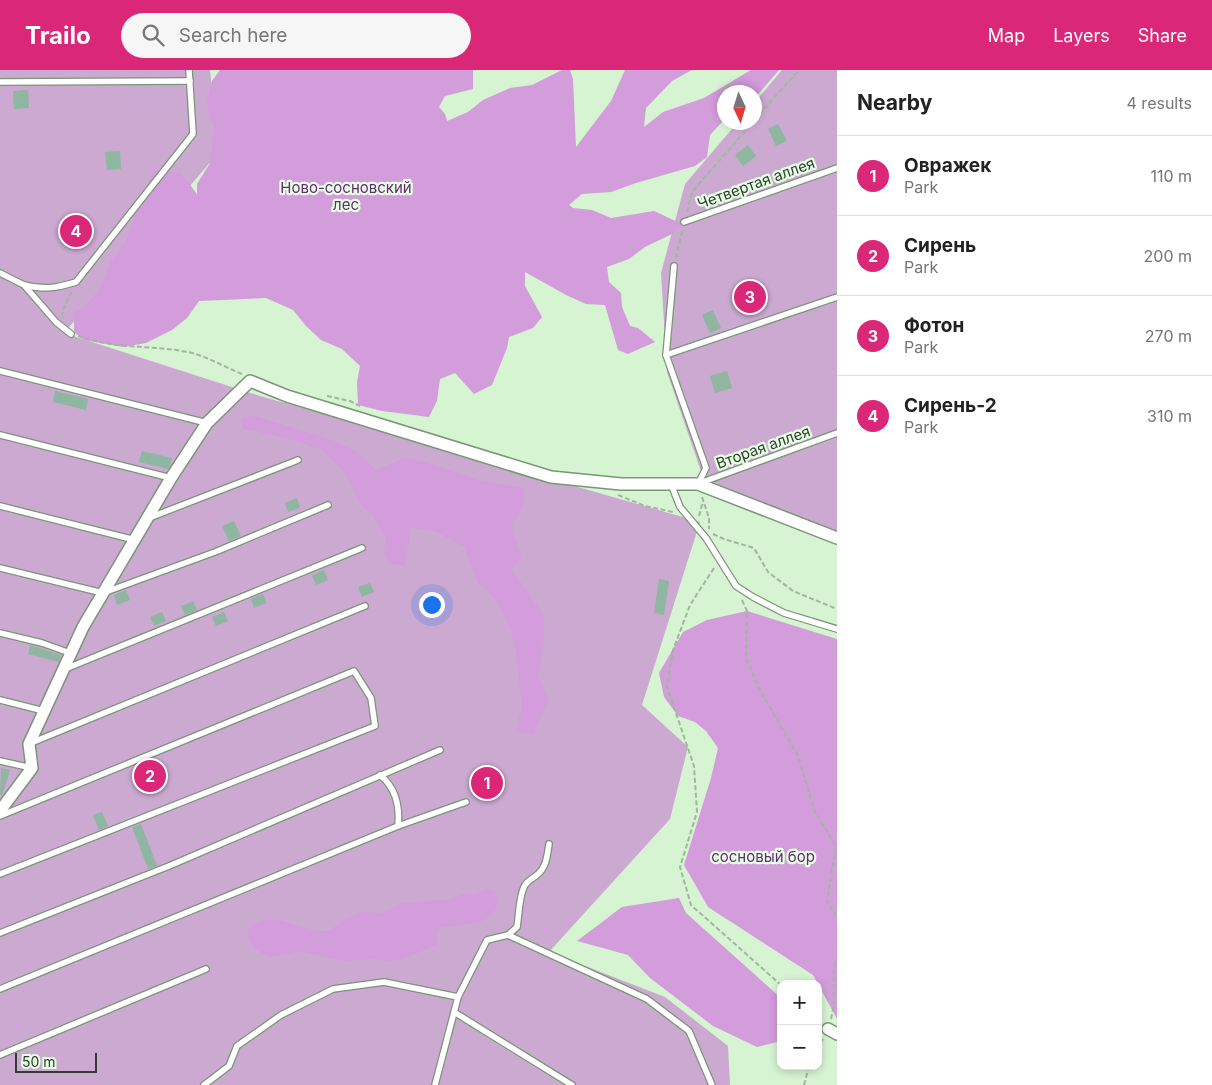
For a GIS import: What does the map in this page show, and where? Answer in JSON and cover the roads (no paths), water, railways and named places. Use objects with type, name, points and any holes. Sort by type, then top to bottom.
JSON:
[{"type":"street","points":[[0,811],[32,768],[29,744],[70,653],[103,593],[147,518],[207,423],[250,381],[287,396],[551,477],[621,484],[698,484],[837,538]]},
{"type":"lane","points":[[0,273],[24,285],[41,289],[58,288],[76,282],[193,134],[189,70]]},
{"type":"lane","points":[[0,82],[190,81]]},
{"type":"lane","name":"Четвертая аллея","points":[[684,222],[837,168]]},
{"type":"lane","points":[[674,266],[666,355],[706,468],[698,484]]},
{"type":"lane","points":[[24,285],[56,322],[71,334]]},
{"type":"lane","points":[[666,355],[837,297]]},
{"type":"lane","points":[[0,371],[207,423]]},
{"type":"lane","name":"Вторая аллея","points":[[698,484],[837,433]]},
{"type":"lane","points":[[0,435],[172,478]]},
{"type":"lane","points":[[147,518],[298,460]]},
{"type":"lane","points":[[671,484],[680,507],[701,532],[736,586],[784,613],[837,629]]},
{"type":"lane","points":[[0,568],[103,593],[216,552],[328,504]]},
{"type":"lane","points":[[0,506],[135,540]]},
{"type":"lane","points":[[63,670],[362,548]]},
{"type":"lane","points":[[29,744],[365,606]]},
{"type":"lane","points":[[0,633],[42,642],[70,653]]},
{"type":"lane","points":[[0,816],[354,670],[371,698],[376,726],[0,874]]},
{"type":"lane","points":[[0,700],[44,711]]},
{"type":"lane","points":[[0,932],[169,866],[440,750]]},
{"type":"lane","points":[[0,761],[32,768]]},
{"type":"lane","points":[[380,775],[389,782],[398,801],[398,826]]},
{"type":"lane","points":[[0,989],[398,826],[466,802]]},
{"type":"lane","points":[[435,1085],[458,997],[487,940],[508,935],[517,927],[521,895],[524,887],[529,880],[538,875],[545,864],[549,844]]},
{"type":"lane","points":[[508,935],[647,999],[689,1031],[712,1085]]},
{"type":"lane","points":[[0,1055],[206,969]]},
{"type":"lane","points":[[204,1085],[229,1066],[237,1046],[281,1015],[333,989],[384,982],[458,997]]},
{"type":"lane","points":[[454,1012],[572,1085]]},
{"type":"place","name":"Сирень-2","points":[[76,231]]},
{"type":"place","name":"Фотон","points":[[750,297]]},
{"type":"place","name":"Сирень","points":[[150,776]]},
{"type":"place","name":"Овражек","points":[[487,783]]},
{"type":"park label","name":"Ново-сосновский лес","points":[[346,196]]},
{"type":"park label","name":"сосновый бор","points":[[763,856]]}]
